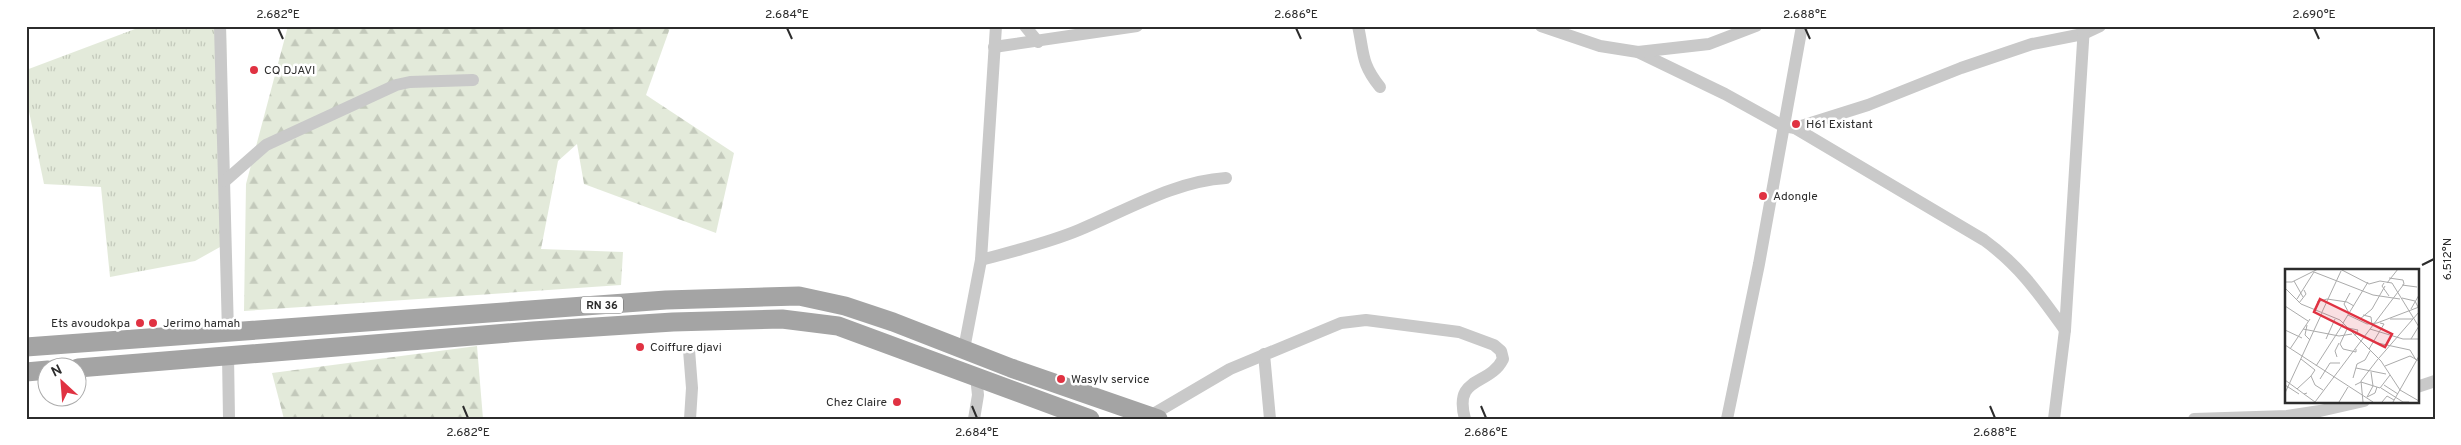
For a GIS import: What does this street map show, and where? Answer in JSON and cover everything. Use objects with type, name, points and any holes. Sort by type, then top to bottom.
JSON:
[{"type":"main road","name":"RN 36","points":[[26,347],[150,336],[228,333],[666,300],[799,296],[845,306],[1154,417]]},
{"type":"main road","name":"RN 36","points":[[88,367],[542,330],[673,322],[782,319],[838,326],[1090,419]]},
{"type":"street","points":[[220,26],[228,333]]},
{"type":"street","points":[[964,350],[981,260],[996,26]]},
{"type":"street","points":[[1025,26],[1038,42]]},
{"type":"street","points":[[994,47],[1137,26]]},
{"type":"street","points":[[1358,26],[1362,54],[1370,74],[1380,87]]},
{"type":"street","points":[[1541,26],[1600,46],[1638,52],[1709,44],[1756,26]]},
{"type":"street","points":[[1726,419],[1789,127],[1802,26]]},
{"type":"street","points":[[1789,127],[1868,105],[1961,68],[2032,44],[2100,26]]},
{"type":"street","points":[[2054,419],[2065,330],[2083,30]]},
{"type":"street","points":[[1638,52],[1726,94],[1789,127],[1984,240],[2008,258],[2033,286],[2065,330]]},
{"type":"street","points":[[225,181],[266,145],[396,85],[410,82],[473,80]]},
{"type":"street","points":[[981,260],[1030,247],[1079,230],[1126,208],[1185,186],[1208,179],[1226,178]]},
{"type":"street","points":[[1154,417],[1230,369],[1341,323],[1366,320],[1459,332],[1494,346],[1500,351],[1503,359],[1499,367],[1466,388],[1462,398],[1465,419]]},
{"type":"street","points":[[689,350],[692,388],[690,419]]},
{"type":"street","points":[[1264,354],[1270,419]]},
{"type":"street","points":[[228,355],[229,419]]},
{"type":"street","points":[[974,419],[978,395],[976,376]]},
{"type":"street","points":[[2418,386],[2435,381]]},
{"type":"street","points":[[2194,419],[2287,416],[2360,402]]},
{"type":"green space","points":[[143,26],[226,26],[229,242],[195,261],[110,277],[101,187],[44,184],[26,97],[26,70]]},
{"type":"green space","points":[[288,26],[668,26],[670,28],[646,95],[734,153],[716,233],[584,184],[577,144],[558,161],[541,249],[623,252],[621,285],[244,311],[246,184]]},
{"type":"green space","points":[[477,346],[483,419],[284,419],[272,373]]},
{"type":"place","name":"CQ DJAVI","points":[[254,70]]},
{"type":"place","name":"H61 Existant","points":[[1796,124]]},
{"type":"place","name":"Adongle","points":[[1763,196]]},
{"type":"place","name":"Ets avoudokpa","points":[[140,323]]},
{"type":"place","name":"Jerimo hamah","points":[[153,323]]},
{"type":"place","name":"Coiffure djavi","points":[[640,347]]},
{"type":"place","name":"Wasylv service","points":[[1061,379]]},
{"type":"place","name":"Chez Claire","points":[[897,402]]}]
